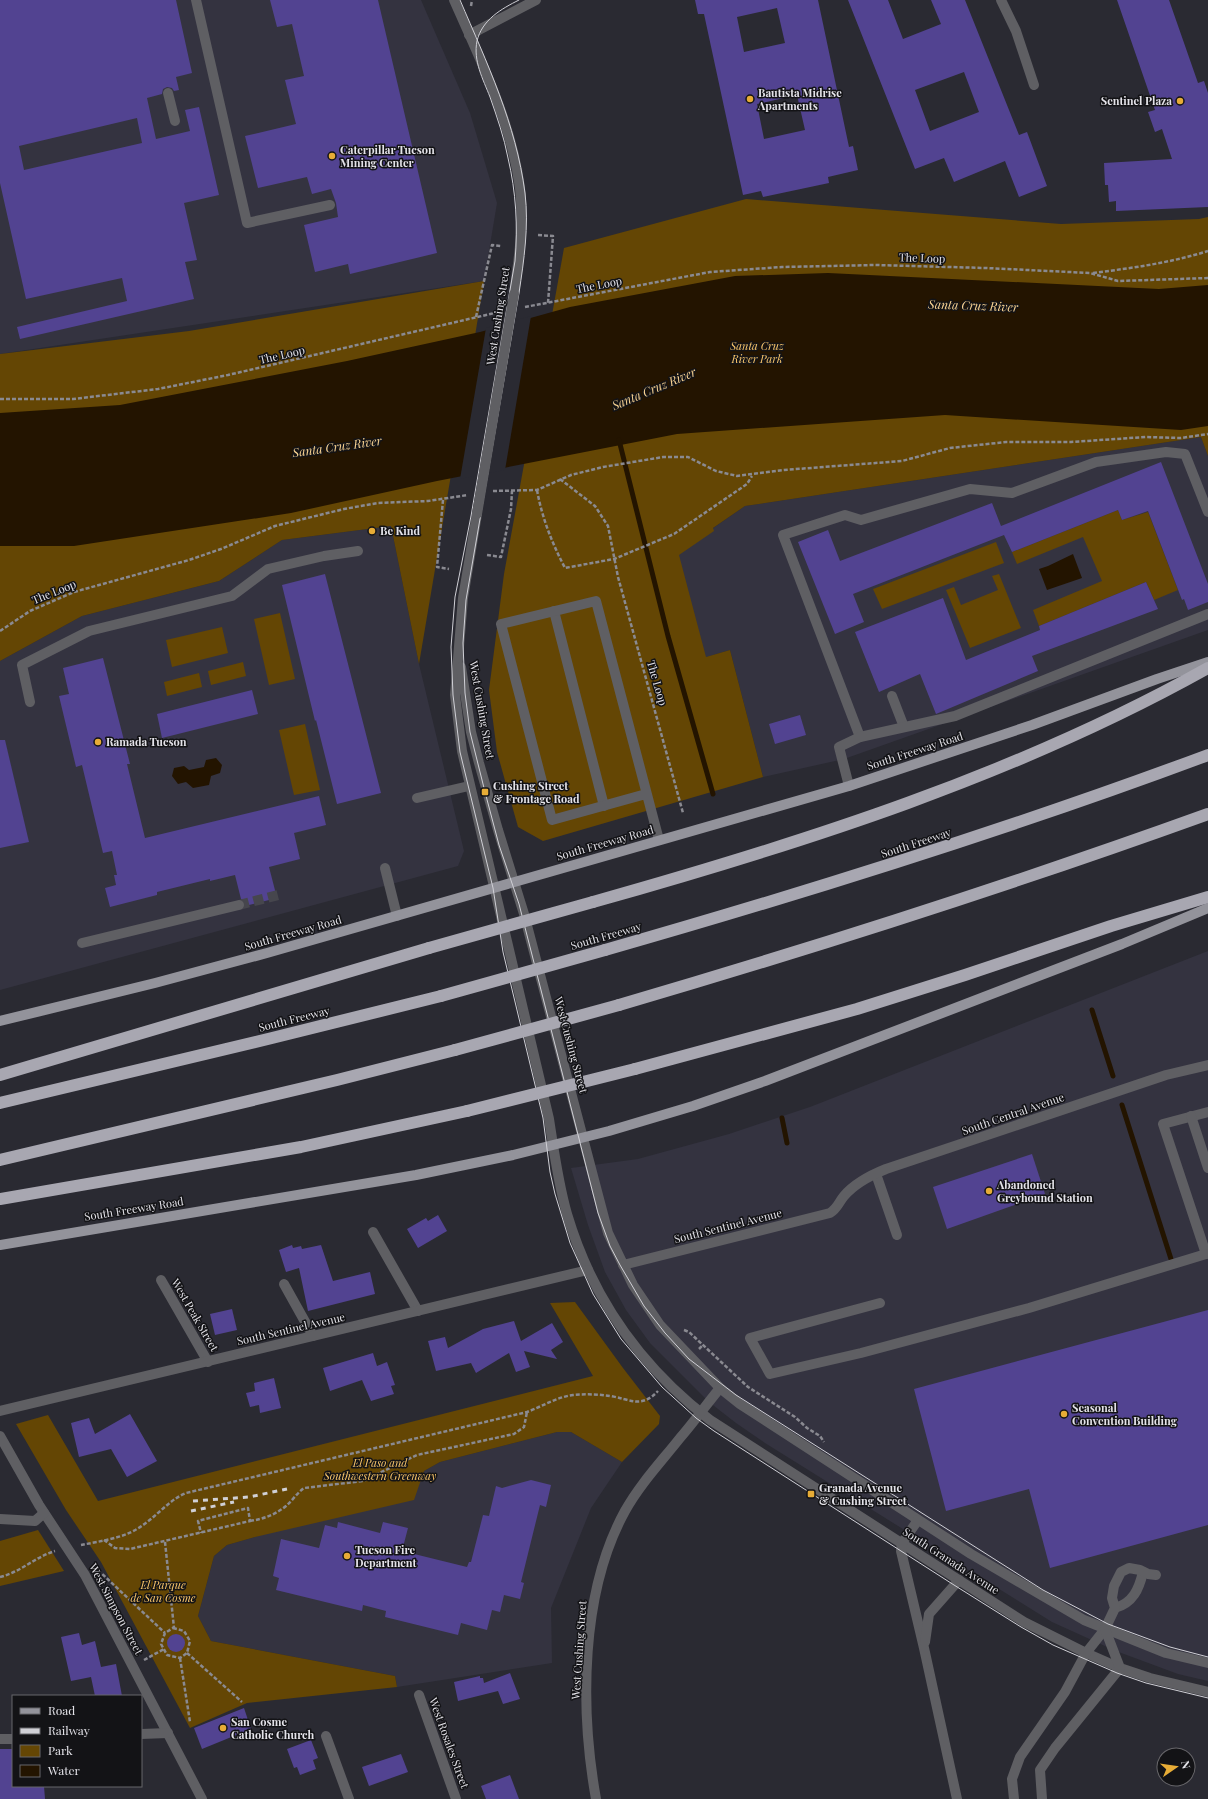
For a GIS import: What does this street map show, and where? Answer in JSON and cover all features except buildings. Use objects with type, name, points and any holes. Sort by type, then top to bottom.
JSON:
[{"type":"highway","points":[[0,1075],[429,948],[593,902],[796,842],[922,798],[1052,745],[1166,691],[1208,668]]},
{"type":"highway","name":"South Freeway","points":[[0,1103],[441,996],[605,950],[909,859],[1123,786],[1208,755]]},
{"type":"highway","points":[[0,1160],[300,1089],[455,1050],[619,1005],[903,919],[1122,845],[1208,814]]},
{"type":"highway","points":[[0,1199],[301,1147],[466,1111],[635,1069],[864,1006],[972,973],[1125,922],[1208,897]]},
{"type":"main road","name":"South Freeway Road","points":[[0,1021],[163,981],[397,916],[514,881],[849,786],[1032,725],[1208,662]]},
{"type":"main road","name":"South Freeway Road","points":[[0,1245],[416,1175],[475,1163],[582,1137],[693,1106],[765,1082],[1122,944],[1208,908]]},
{"type":"street","points":[[196,0],[247,224],[330,205]]},
{"type":"street","name":"West Cushing Street","points":[[454,0],[496,95],[514,156],[520,190],[520,255],[463,598],[458,645],[455,701],[462,751],[493,888],[549,1119],[566,1209],[576,1243],[599,1292],[618,1324],[643,1358],[666,1383],[700,1412]]},
{"type":"street","points":[[469,35],[536,0]]},
{"type":"street","points":[[1001,0],[1016,31],[1034,85]]},
{"type":"street","points":[[168,93],[175,121]]},
{"type":"street","points":[[860,737],[783,535],[845,514],[861,520],[970,489],[1012,493],[1096,462],[1166,452],[1185,454],[1205,497],[1208,512]]},
{"type":"street","points":[[30,702],[22,665],[89,631],[232,596],[268,569],[324,556],[358,551]]},
{"type":"street","points":[[646,794],[552,820],[501,624],[596,601],[659,840]]},
{"type":"street","points":[[554,612],[604,806]]},
{"type":"street","points":[[849,786],[838,747],[860,737],[955,716],[1208,614]]},
{"type":"street","name":"West Cushing Street","points":[[458,645],[471,732],[494,818],[514,881],[605,1223],[623,1265],[639,1295],[660,1325],[720,1388],[653,1470],[626,1510],[611,1541],[600,1574],[591,1625],[587,1698],[588,1744],[596,1799]]},
{"type":"street","points":[[892,696],[904,727]]},
{"type":"street","points":[[417,798],[469,786]]},
{"type":"street","points":[[385,868],[397,916]]},
{"type":"street","points":[[82,943],[239,905]]},
{"type":"street","name":"South Central Avenue","points":[[837,1207],[851,1189],[876,1174],[1166,1075],[1208,1065]]},
{"type":"street","points":[[880,1302],[750,1338],[770,1374],[861,1353],[1029,1308],[1207,1254],[1163,1124],[1208,1112]]},
{"type":"street","points":[[1191,1116],[1208,1168]]},
{"type":"street","points":[[876,1174],[896,1235]]},
{"type":"street","name":"South Sentinel Avenue","points":[[623,1265],[830,1213],[837,1207]]},
{"type":"street","points":[[373,1232],[418,1311]]},
{"type":"street","name":"South Sentinel Avenue","points":[[0,1411],[588,1270]]},
{"type":"street","name":"West Peak Street","points":[[162,1280],[208,1362]]},
{"type":"street","points":[[284,1284],[313,1336]]},
{"type":"street","name":"South Granada Avenue","points":[[720,1388],[747,1409],[918,1520],[1049,1601],[1084,1620],[1166,1653],[1208,1663]]},
{"type":"street","name":"South Granada Avenue","points":[[700,1412],[726,1431],[1024,1622],[1120,1668],[1150,1678],[1208,1692]]},
{"type":"street","name":"West Simpson Street","points":[[0,1436],[44,1513],[89,1582],[202,1799]]},
{"type":"street","points":[[0,1519],[35,1521],[44,1513]]},
{"type":"street","points":[[918,1520],[902,1543],[901,1551],[957,1799]]},
{"type":"street","points":[[1014,1799],[1012,1780],[1020,1757],[1065,1692],[1086,1653],[1105,1629],[1115,1608],[1112,1598],[1114,1586],[1121,1572],[1128,1568],[1156,1575]]},
{"type":"street","points":[[1115,1608],[1123,1606],[1134,1597],[1140,1587],[1144,1572]]},
{"type":"street","points":[[924,1648],[929,1614],[959,1580]]},
{"type":"street","points":[[1042,1799],[1040,1770],[1055,1748],[1120,1668],[1105,1629]]},
{"type":"street","name":"West Rosales Street","points":[[419,1695],[456,1799]]},
{"type":"street","points":[[142,1734],[168,1733]]},
{"type":"street","points":[[326,1736],[349,1799]]},
{"type":"street","points":[[0,1739],[12,1739]]},
{"type":"path","points":[[538,235],[553,236],[548,303]]},
{"type":"path","points":[[476,317],[492,245],[501,246]]},
{"type":"path","points":[[1090,273],[1149,266],[1183,259],[1208,251]]},
{"type":"path","name":"The Loop","points":[[525,307],[710,272],[782,267],[875,265],[1090,273],[1118,281],[1208,278]]},
{"type":"path","name":"The Loop","points":[[0,399],[73,399],[158,389],[243,372],[501,312]]},
{"type":"path","points":[[492,490],[537,490],[560,479],[603,467],[663,457],[688,456],[722,473],[738,476],[784,470],[902,461],[950,448],[1006,442],[1071,442],[1146,437],[1181,438],[1208,434]]},
{"type":"path","points":[[537,490],[542,513],[554,547],[565,568],[614,559],[674,534],[747,484],[753,475]]},
{"type":"path","name":"The Loop","points":[[560,479],[595,506],[608,526],[614,559],[683,812]]},
{"type":"path","points":[[487,555],[501,557],[511,509],[512,491]]},
{"type":"path","name":"The Loop","points":[[0,631],[30,611],[74,592],[189,560],[221,549],[275,526],[344,509],[378,503],[443,500],[472,494]]},
{"type":"path","points":[[443,500],[437,567],[449,569]]},
{"type":"path","points":[[660,1325],[689,1332],[748,1387],[796,1417],[807,1428],[820,1436],[827,1446]]},
{"type":"path","points":[[690,1357],[703,1345]]},
{"type":"path","points":[[0,1577],[17,1572],[42,1555],[67,1547],[103,1540],[135,1530],[176,1498],[186,1493],[527,1412],[554,1400],[574,1395],[604,1395],[640,1402],[652,1398],[666,1383]]},
{"type":"path","points":[[103,1540],[115,1548],[125,1550],[265,1518],[287,1506],[297,1493],[304,1488],[363,1481],[417,1455],[514,1434],[524,1427],[527,1412]]},
{"type":"path","points":[[201,1533],[198,1521],[248,1508],[250,1521]]},
{"type":"path","points":[[165,1542],[174,1628]]},
{"type":"path","points":[[96,1568],[165,1632]]},
{"type":"path","points":[[174,1628],[184,1631],[190,1641],[187,1653],[180,1658],[167,1655],[161,1644],[165,1632],[174,1628]]},
{"type":"path","points":[[144,1660],[164,1649]]},
{"type":"path","points":[[187,1653],[242,1702]]},
{"type":"path","points":[[180,1658],[190,1722]]},
{"type":"shaded area","points":[[0,0],[421,0],[470,113],[497,203],[484,281],[0,354]]},
{"type":"shaded area","points":[[1201,437],[1208,456],[1208,630],[844,759],[763,777],[730,650],[700,659],[677,553],[745,506]]},
{"type":"shaded area","points":[[391,526],[419,664],[464,851],[458,866],[0,990],[0,661],[82,616],[219,581],[282,540]]},
{"type":"shaded area","points":[[1208,951],[1208,1681],[1178,1674],[1116,1651],[1052,1622],[765,1443],[709,1402],[650,1343],[626,1310],[605,1272],[588,1225],[571,1168],[638,1159],[729,1134],[810,1107]]},
{"type":"shaded area","points":[[557,1432],[571,1432],[622,1462],[591,1508],[551,1608],[552,1663],[397,1687],[395,1676],[211,1641],[198,1616],[214,1556],[227,1545],[255,1537],[424,1471],[440,1462]]},
{"type":"green space","name":"Santa Cruz River Park","points":[[746,199],[1061,224],[1199,219],[1208,217],[1208,456],[1201,437],[745,506],[713,528],[714,531],[679,555],[706,657],[730,650],[763,777],[543,841],[518,827],[497,752],[489,690],[504,574],[542,366],[452,469],[419,664],[391,526],[282,540],[219,581],[82,616],[0,661],[0,354],[189,331],[484,281],[474,342],[550,326],[564,248]]},
{"type":"green space","points":[[1118,510],[1122,520],[1148,512],[1178,590],[1154,600],[1146,582],[1039,626],[1033,610],[1102,581],[1083,537],[1017,564],[1012,552]]},
{"type":"green space","points":[[996,542],[1004,563],[882,609],[873,589]]},
{"type":"green space","points":[[999,574],[1021,628],[970,648],[946,590],[954,587],[961,605],[998,590],[992,576]]},
{"type":"green space","points":[[280,613],[295,679],[269,685],[254,619]]},
{"type":"green space","points":[[222,627],[228,653],[172,667],[166,640]]},
{"type":"green space","points":[[243,662],[246,676],[211,685],[208,671]]},
{"type":"green space","points":[[199,673],[202,687],[167,696],[164,682]]},
{"type":"green space","points":[[305,724],[320,790],[294,795],[279,730]]},
{"type":"green space","name":"El Paso and Southwestern Greenway","points":[[575,1302],[660,1416],[659,1424],[622,1462],[571,1432],[557,1432],[440,1462],[424,1471],[414,1500],[255,1537],[227,1545],[214,1556],[198,1616],[211,1641],[395,1676],[397,1687],[247,1703],[190,1728],[101,1562],[66,1510],[16,1424],[48,1415],[98,1501],[593,1376],[550,1303]]},
{"type":"green space","points":[[38,1530],[64,1571],[0,1586],[0,1541]]},
{"type":"water","name":"Santa Cruz River","points":[[828,273],[1159,289],[1208,285],[1208,426],[1181,430],[945,415],[677,434],[437,481],[291,513],[74,546],[0,546],[0,413],[120,405],[347,361],[480,332],[570,307],[735,276]]},
{"type":"water","points":[[1073,554],[1082,578],[1047,590],[1039,569]]},
{"type":"water","points":[[216,758],[222,765],[220,773],[211,776],[209,785],[193,788],[186,782],[178,784],[172,776],[174,768],[184,766],[189,770],[204,767],[206,760]]},
{"type":"pier","points":[[531,316],[505,470],[460,479],[486,328]]},
{"type":"waterway","points":[[619,440],[668,636],[713,794]]},
{"type":"waterway","points":[[1092,1010],[1113,1076]]},
{"type":"waterway","points":[[1122,1105],[1171,1259]]},
{"type":"waterway","points":[[782,1118],[787,1143]]},
{"type":"tunnel","points":[[239,905],[278,895]]},
{"type":"tram line","points":[[460,0],[508,118],[521,167],[526,205],[524,256],[519,293],[466,600],[463,643],[465,693],[470,732],[485,792],[499,845],[519,904],[598,1213],[610,1246],[644,1306],[665,1333],[689,1359],[736,1395],[1043,1590],[1108,1624],[1170,1647],[1208,1657]]},
{"type":"tram line","points":[[519,0],[499,11],[488,21],[483,27],[477,41],[476,48],[479,70],[500,127],[511,171],[516,209],[516,248],[471,516],[455,597],[451,647],[453,695],[460,752],[493,888],[503,952],[543,1118],[550,1172],[570,1243],[593,1294],[621,1339],[662,1387],[696,1418],[714,1431],[954,1585],[1053,1645],[1117,1673],[1146,1683],[1208,1698]]},
{"type":"railway","points":[[193,1501],[249,1497],[287,1489]]},
{"type":"railway","points":[[191,1511],[234,1502]]},
{"type":"place","name":"Bautista Midrise Apartments","points":[[750,99]]},
{"type":"place","name":"Sentinel Plaza","points":[[1180,101]]},
{"type":"place","name":"Caterpillar Tucson Mining Center","points":[[332,156]]},
{"type":"place","name":"Be Kind","points":[[372,531]]},
{"type":"place","name":"Ramada Tucson","points":[[98,742]]},
{"type":"place","name":"Cushing Street & Frontage Road","points":[[485,792]]},
{"type":"place","name":"Abandoned Greyhound Station","points":[[989,1191]]},
{"type":"place","name":"Seasonal Convention Building","points":[[1064,1414]]},
{"type":"place","name":"Granada Avenue & Cushing Street","points":[[811,1494]]},
{"type":"place","name":"Tucson Fire Department","points":[[347,1556]]},
{"type":"place","name":"San Cosme Catholic Church","points":[[223,1728]]},
{"type":"park label","name":"El Parque de San Cosme","points":[[163,1591]]}]
